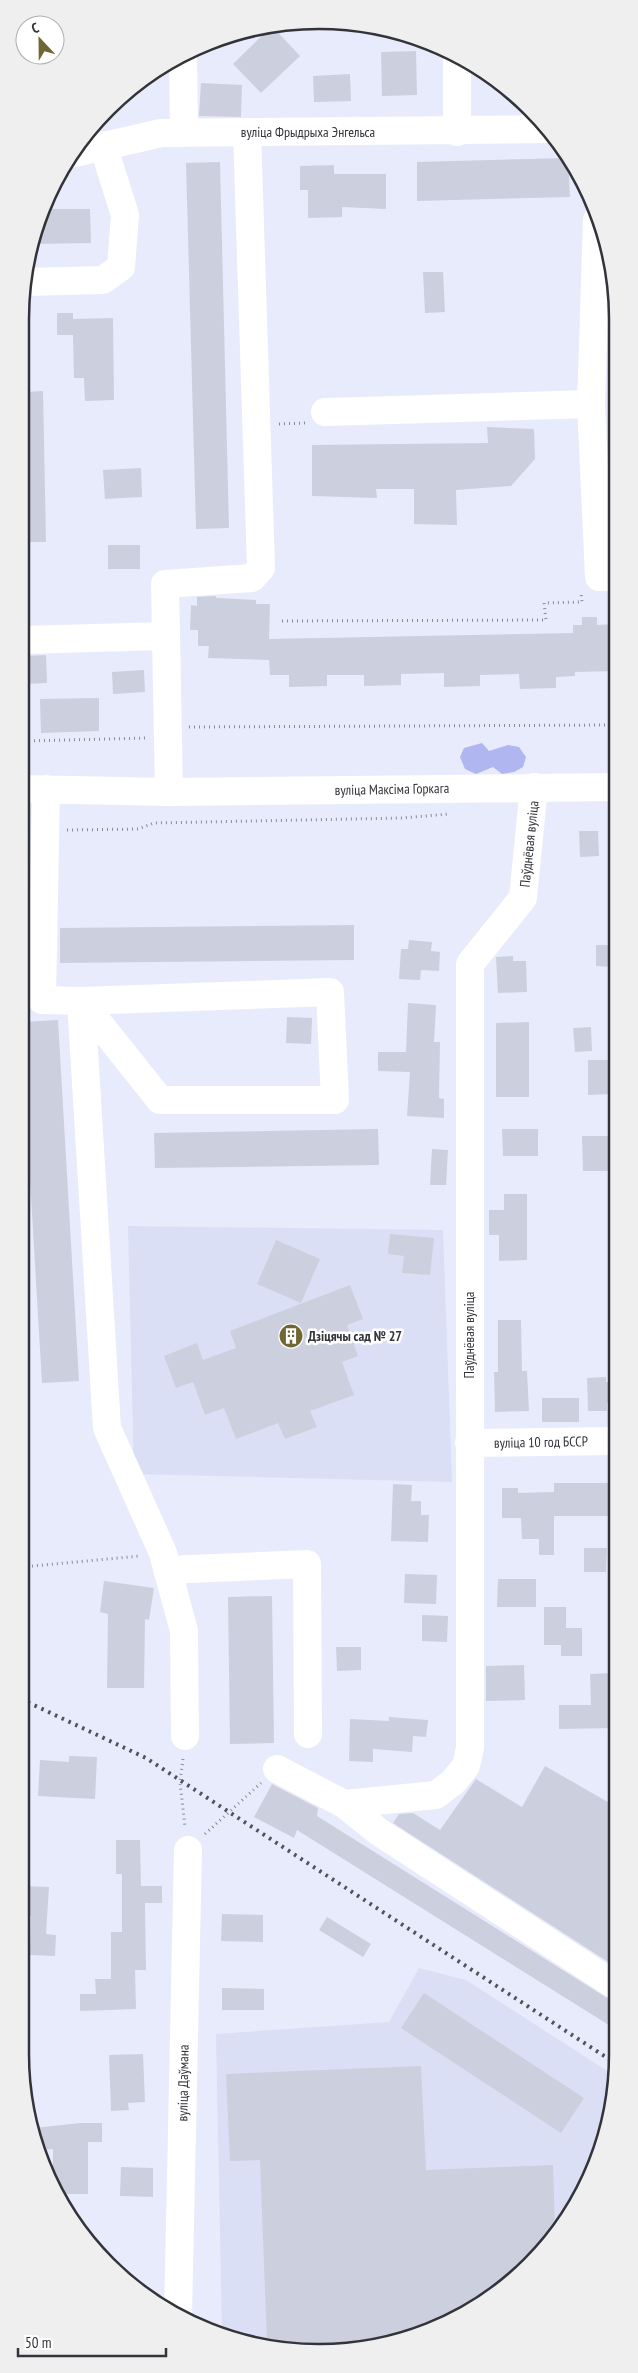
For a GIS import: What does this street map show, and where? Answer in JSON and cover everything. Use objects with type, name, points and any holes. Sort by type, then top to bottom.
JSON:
[{"type":"street","points":[[183,63],[184,133]]},
{"type":"street","points":[[457,64],[457,132]]},
{"type":"street","name":"вуліца Фрыдрыха Энгельса","points":[[83,150],[161,133],[457,132],[538,129]]},
{"type":"street","points":[[169,792],[165,584],[252,578],[261,568],[247,132]]},
{"type":"street","points":[[31,282],[103,280],[121,267],[125,215],[103,145]]},
{"type":"street","points":[[597,235],[592,404],[599,577],[609,577]]},
{"type":"street","points":[[325,412],[592,404]]},
{"type":"street","points":[[29,640],[165,636]]},
{"type":"street","name":"Паўднёвая вуліца","points":[[344,1804],[436,1795],[454,1782],[466,1766],[470,1748],[470,964],[523,898],[534,787]]},
{"type":"street","name":"вуліца Максіма Горкага","points":[[37,804],[169,792],[609,787]]},
{"type":"street","points":[[37,804],[42,1000],[81,1001],[330,992],[335,1100],[160,1100],[81,1001]]},
{"type":"street","points":[[81,1001],[107,1428],[165,1562],[184,1631],[185,1736]]},
{"type":"street","name":"вуліца 10 год БССР","points":[[469,1443],[609,1441]]},
{"type":"street","points":[[165,1562],[308,1564],[308,1734]]},
{"type":"street","points":[[277,1769],[344,1804],[379,1832],[609,1982]]},
{"type":"street","name":"вуліца Даўмана","points":[[178,2307],[188,1850]]},
{"type":"path","points":[[282,621],[546,620],[544,603],[582,602]]},
{"type":"path","points":[[29,741],[150,737],[167,727],[609,725]]},
{"type":"path","points":[[37,804],[138,829],[154,823],[402,818],[458,813]]},
{"type":"path","points":[[29,1567],[165,1562]]},
{"type":"path","points":[[185,1736],[180,1782],[188,1850]]},
{"type":"path","points":[[188,1850],[277,1769]]},
{"type":"shaded area","points":[[482,743],[489,751],[508,745],[519,747],[526,757],[523,767],[514,772],[502,774],[493,767],[476,774],[465,769],[460,757],[464,748]]},
{"type":"shaded area","points":[[128,1226],[443,1230],[452,1482],[134,1474]]},
{"type":"shaded area","points":[[419,1968],[466,1980],[609,2072],[604,2111],[594,2147],[570,2199],[549,2231],[537,2245],[496,2284],[464,2305],[412,2329],[357,2342],[300,2344],[262,2339],[222,2327],[216,2034],[389,2022]]},
{"type":"building","points":[[277,32],[300,56],[261,93],[233,64],[264,34]]},
{"type":"building","points":[[416,51],[417,95],[382,96],[381,52]]},
{"type":"building","points":[[350,74],[351,101],[314,102],[313,76]]},
{"type":"building","points":[[201,83],[242,85],[241,117],[199,116]]},
{"type":"building","points":[[560,158],[569,172],[570,197],[417,201],[417,162]]},
{"type":"building","points":[[220,162],[229,528],[196,529],[186,163]]},
{"type":"building","points":[[334,165],[334,174],[386,174],[386,209],[342,207],[342,217],[308,218],[308,190],[300,190],[300,166]]},
{"type":"building","points":[[51,209],[90,209],[91,243],[39,244]]},
{"type":"building","points":[[423,272],[443,272],[445,312],[425,313]]},
{"type":"building","points":[[57,313],[73,313],[73,319],[113,318],[114,400],[85,401],[84,378],[74,378],[73,335],[57,335]]},
{"type":"building","points":[[43,391],[46,542],[29,542],[29,392]]},
{"type":"building","points":[[487,427],[534,429],[535,459],[511,486],[456,490],[457,525],[414,524],[414,489],[376,489],[377,498],[312,496],[312,445],[488,443]]},
{"type":"building","points":[[141,468],[142,497],[105,499],[103,470]]},
{"type":"building","points":[[108,545],[140,545],[140,569],[108,569]]},
{"type":"building","points":[[216,596],[216,598],[256,600],[256,604],[270,604],[269,639],[573,633],[573,625],[582,625],[582,617],[597,617],[597,625],[609,624],[609,671],[575,672],[575,676],[556,677],[556,688],[520,689],[519,674],[480,675],[480,686],[444,687],[444,673],[401,674],[401,685],[364,686],[364,675],[327,675],[327,686],[289,687],[289,675],[270,675],[269,660],[208,658],[209,646],[198,646],[198,630],[190,630],[191,605],[197,606],[197,597]]},
{"type":"building","points":[[46,655],[47,683],[29,684],[29,656]]},
{"type":"building","points":[[144,670],[145,692],[113,694],[112,672]]},
{"type":"building","points":[[99,698],[99,731],[41,733],[40,699]]},
{"type":"building","points":[[579,831],[598,831],[599,856],[580,857]]},
{"type":"building","points":[[354,925],[354,960],[60,963],[60,928]]},
{"type":"building","points":[[409,940],[432,942],[431,951],[440,952],[439,971],[421,970],[420,980],[399,979],[401,949],[408,949]]},
{"type":"building","points":[[596,945],[609,945],[609,967],[596,966]]},
{"type":"building","points":[[513,956],[513,961],[526,961],[527,992],[498,993],[496,957]]},
{"type":"building","points":[[408,1003],[436,1005],[434,1042],[440,1042],[439,1098],[444,1099],[444,1118],[407,1116],[410,1072],[378,1071],[378,1052],[406,1052]]},
{"type":"building","points":[[287,1017],[312,1018],[311,1044],[286,1043]]},
{"type":"building","points":[[58,1020],[79,1381],[42,1383],[29,1162],[29,1022]]},
{"type":"building","points":[[529,1022],[529,1097],[496,1097],[496,1023]]},
{"type":"building","points":[[591,1027],[592,1051],[575,1052],[573,1028]]},
{"type":"building","points":[[588,1060],[609,1060],[609,1094],[588,1095]]},
{"type":"building","points":[[378,1129],[379,1165],[155,1168],[154,1133]]},
{"type":"building","points":[[502,1129],[538,1129],[538,1156],[503,1156]]},
{"type":"building","points":[[582,1136],[609,1136],[609,1171],[583,1171]]},
{"type":"building","points":[[432,1149],[448,1150],[446,1185],[430,1185]]},
{"type":"building","points":[[504,1194],[527,1194],[527,1260],[499,1261],[499,1235],[489,1235],[489,1210],[504,1210]]},
{"type":"building","points":[[390,1234],[434,1238],[430,1275],[402,1273],[404,1256],[388,1254]]},
{"type":"building","points":[[276,1240],[320,1259],[301,1303],[257,1284]]},
{"type":"building","name":"Дзіцячы сад № 27","points":[[350,1285],[363,1319],[347,1325],[358,1356],[342,1362],[354,1395],[310,1411],[317,1427],[285,1439],[278,1423],[236,1439],[224,1408],[205,1415],[193,1382],[176,1388],[164,1356],[197,1343],[203,1360],[236,1348],[230,1331]]},
{"type":"building","points":[[498,1320],[521,1320],[522,1371],[527,1371],[529,1411],[495,1412],[494,1372],[498,1372]]},
{"type":"building","points":[[606,1377],[606,1382],[609,1382],[607,1411],[588,1411],[587,1378]]},
{"type":"building","points":[[542,1398],[579,1398],[579,1422],[542,1422]]},
{"type":"building","points":[[554,1483],[609,1483],[609,1516],[554,1516],[554,1555],[539,1555],[539,1539],[522,1539],[521,1518],[502,1518],[502,1488],[518,1488],[518,1493],[554,1492]]},
{"type":"building","points":[[393,1484],[412,1485],[411,1501],[421,1501],[421,1515],[429,1515],[428,1542],[391,1541]]},
{"type":"building","points":[[584,1548],[607,1548],[606,1572],[584,1572]]},
{"type":"building","points":[[405,1574],[437,1575],[436,1604],[404,1603]]},
{"type":"building","points":[[498,1579],[536,1579],[536,1607],[497,1607]]},
{"type":"building","points":[[104,1581],[154,1588],[149,1620],[145,1619],[144,1688],[107,1688],[108,1614],[100,1612]]},
{"type":"building","points":[[272,1596],[274,1743],[230,1744],[228,1597]]},
{"type":"building","points":[[544,1607],[566,1607],[566,1628],[582,1628],[582,1656],[561,1656],[561,1645],[544,1645]]},
{"type":"building","points":[[422,1615],[448,1616],[447,1642],[422,1641]]},
{"type":"building","points":[[336,1647],[361,1647],[361,1670],[337,1671]]},
{"type":"building","points":[[524,1665],[525,1700],[486,1701],[486,1666]]},
{"type":"building","points":[[609,1673],[609,1728],[559,1729],[559,1705],[591,1705],[590,1674]]},
{"type":"building","points":[[389,1717],[428,1720],[426,1737],[413,1736],[412,1752],[373,1749],[373,1762],[349,1761],[350,1719],[389,1721]]},
{"type":"building","points":[[69,1756],[97,1757],[95,1799],[38,1796],[40,1760],[69,1762]]},
{"type":"building","points":[[545,1766],[609,1803],[609,1962],[393,1823],[399,1814],[413,1813],[440,1830],[476,1779],[522,1807]]},
{"type":"building","points":[[272,1784],[318,1808],[317,1816],[609,1999],[609,2025],[297,1830],[294,1838],[254,1817]]},
{"type":"building","points":[[116,1840],[140,1840],[141,1886],[162,1886],[162,1903],[145,1903],[146,1970],[135,1970],[136,2009],[80,2011],[80,1994],[96,1994],[95,1979],[111,1979],[111,1932],[122,1932],[122,1874],[116,1874]]},
{"type":"building","points":[[29,1886],[49,1887],[46,1934],[56,1935],[55,1956],[30,1955],[31,1916],[29,1916]]},
{"type":"building","points":[[222,1914],[263,1915],[263,1942],[221,1941]]},
{"type":"building","points":[[327,1917],[371,1944],[363,1957],[319,1930]]},
{"type":"building","points":[[222,1988],[264,1989],[264,2010],[222,2010]]},
{"type":"building","points":[[424,1993],[584,2098],[561,2133],[401,2028]]},
{"type":"building","points":[[143,2054],[145,2102],[128,2103],[129,2110],[111,2111],[109,2055]]},
{"type":"building","points":[[421,2066],[426,2170],[553,2165],[555,2223],[524,2259],[496,2284],[464,2305],[430,2322],[376,2339],[357,2342],[300,2344],[267,2340],[260,2160],[230,2161],[226,2074]]},
{"type":"building","points":[[80,2123],[102,2123],[102,2142],[88,2142],[88,2194],[65,2194],[53,2169],[53,2149],[45,2150],[39,2128]]},
{"type":"building","points":[[121,2167],[153,2168],[153,2197],[120,2196]]},
{"type":"railway","points":[[29,1703],[146,1758],[609,2059]]},
{"type":"place","name":"Дзіцячы сад № 27","points":[[291,1336]]}]
